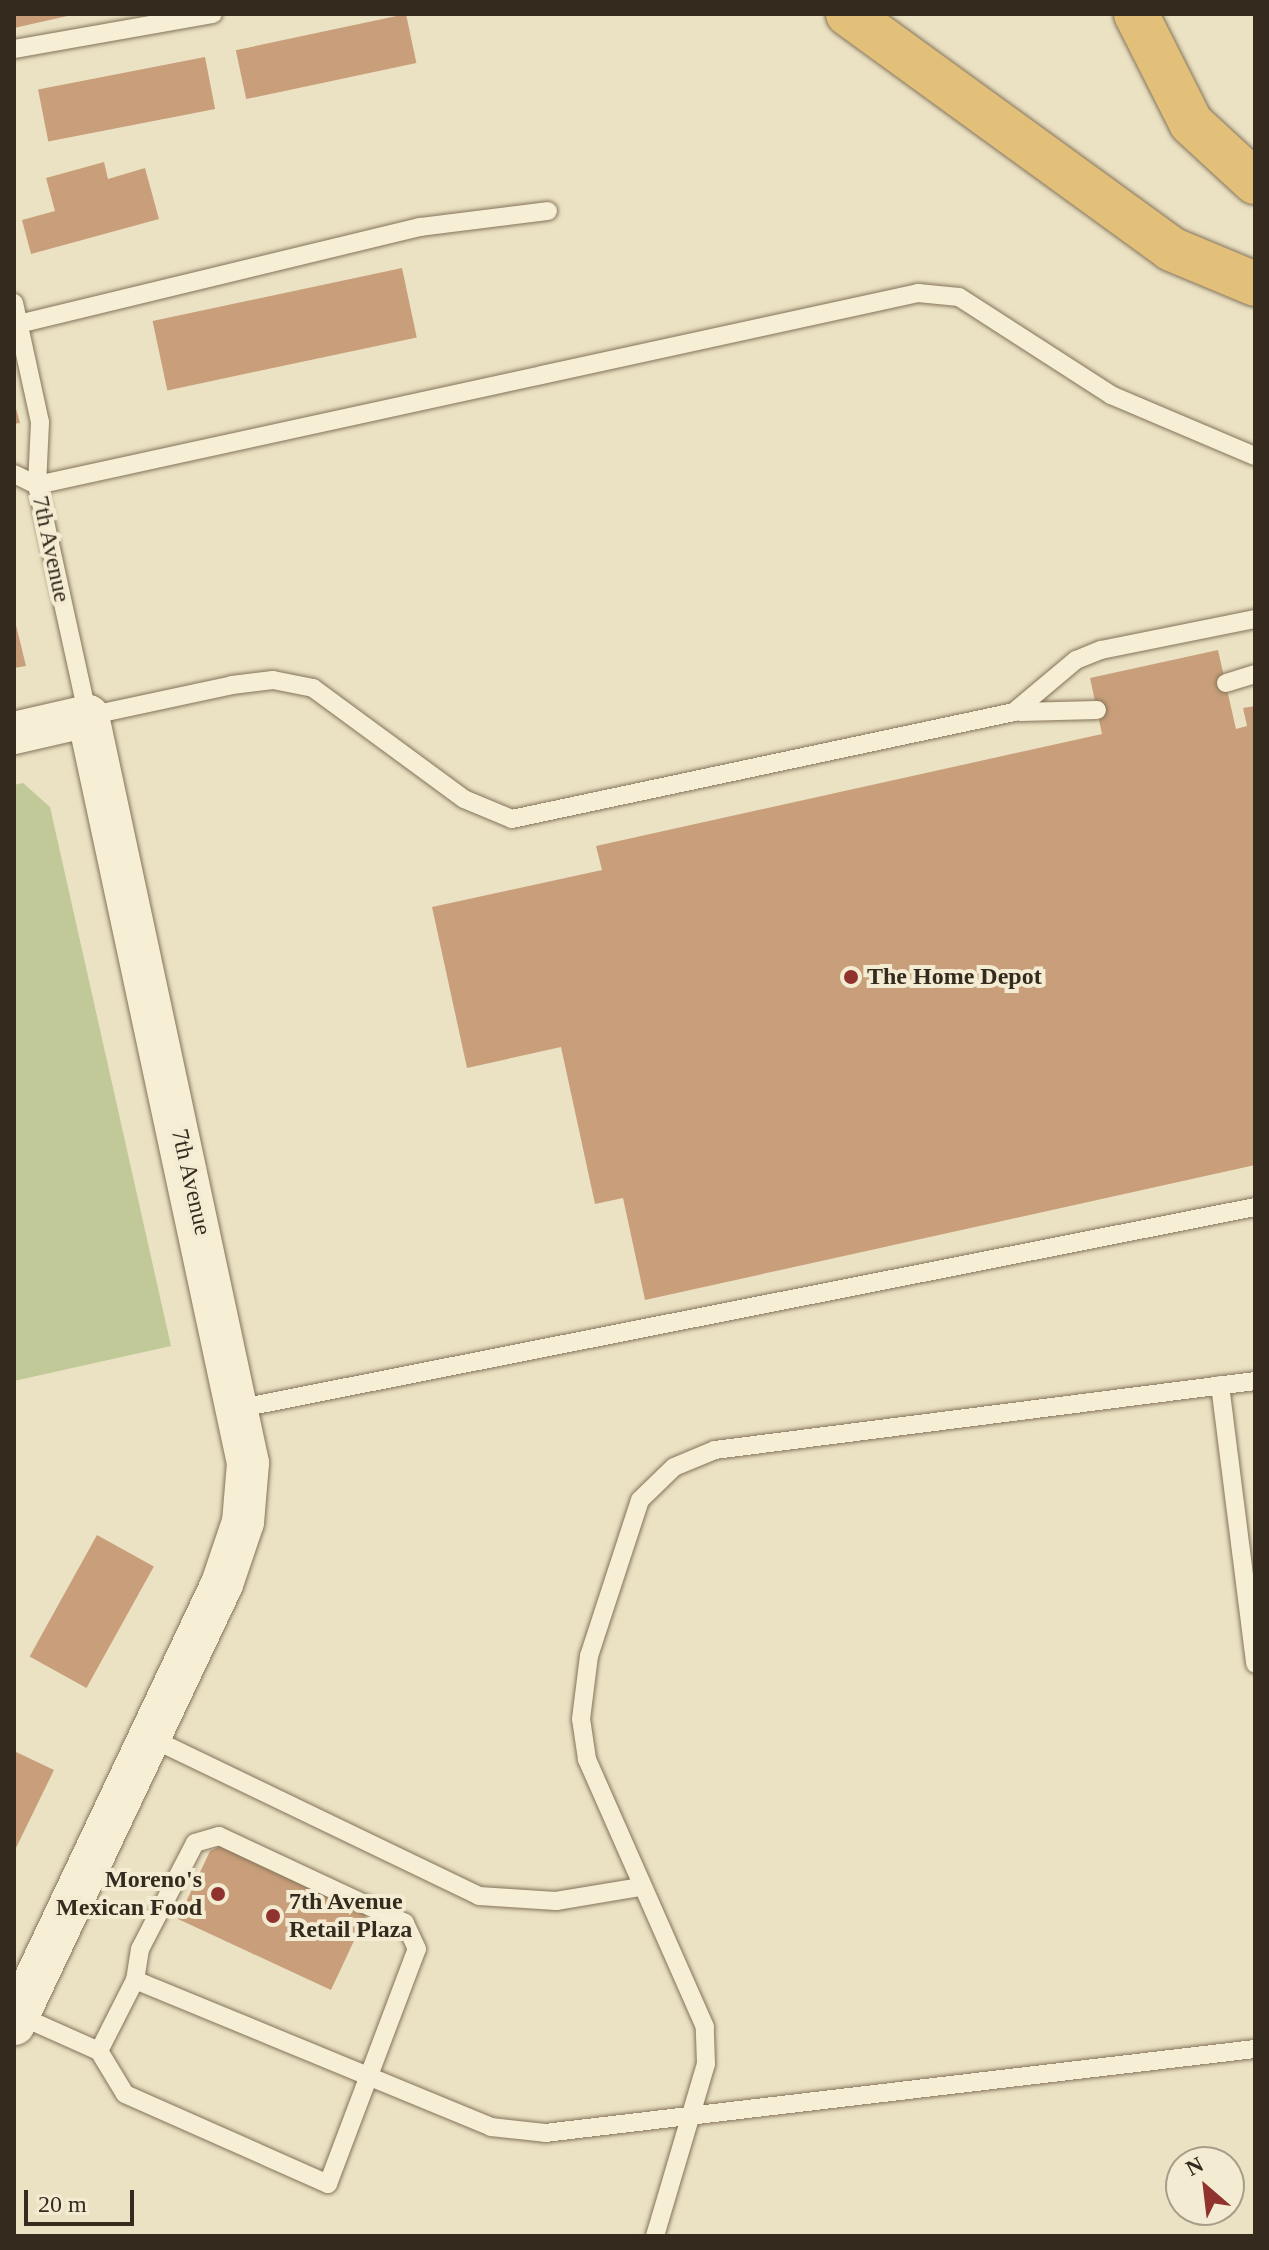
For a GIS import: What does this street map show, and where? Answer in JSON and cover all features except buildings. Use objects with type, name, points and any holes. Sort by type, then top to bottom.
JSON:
[{"type":"highway","points":[[848,14],[1171,249],[1255,284]]},
{"type":"highway","points":[[1136,14],[1191,123],[1255,182]]},
{"type":"street","points":[[14,733],[88,716]]},
{"type":"street","name":"7th Avenue","points":[[16,2019],[151,1738],[243,1522],[248,1463],[241,1408],[88,716]]},
{"type":"lane","points":[[14,49],[213,14]]},
{"type":"lane","points":[[19,324],[420,227],[548,211]]},
{"type":"lane","points":[[14,474],[37,485],[918,293],[959,297],[1111,395],[1255,456]]},
{"type":"lane","name":"7th Avenue","points":[[14,303],[40,422],[37,485],[88,716]]},
{"type":"lane","points":[[1014,712],[1076,660],[1101,650],[1255,619]]},
{"type":"lane","points":[[1226,683],[1255,674]]},
{"type":"lane","points":[[88,716],[232,685],[273,680],[313,688],[464,799],[512,819],[1014,712],[1097,710]]},
{"type":"lane","points":[[241,1408],[1255,1207]]},
{"type":"lane","points":[[655,2236],[706,2064],[705,2027],[587,1759],[581,1719],[589,1656],[640,1500],[674,1467],[715,1450],[1255,1381]]},
{"type":"lane","points":[[1220,1385],[1255,1664]]},
{"type":"lane","points":[[151,1738],[479,1896],[556,1901],[641,1887]]},
{"type":"lane","points":[[16,2019],[99,2051],[125,2094],[328,2184],[371,2078],[417,1949],[405,1923],[219,1836],[195,1843],[140,1949],[135,1980],[99,2051]]},
{"type":"lane","points":[[135,1980],[491,2127],[545,2133],[1255,2049]]},
{"type":"green space","points":[[23,783],[50,807],[171,1346],[14,1381],[14,785]]},
{"type":"place","name":"The Home Depot","points":[[851,977]]},
{"type":"place","name":"Moreno's Mexican Food","points":[[218,1894]]},
{"type":"place","name":"7th Avenue Retail Plaza","points":[[273,1916]]}]
